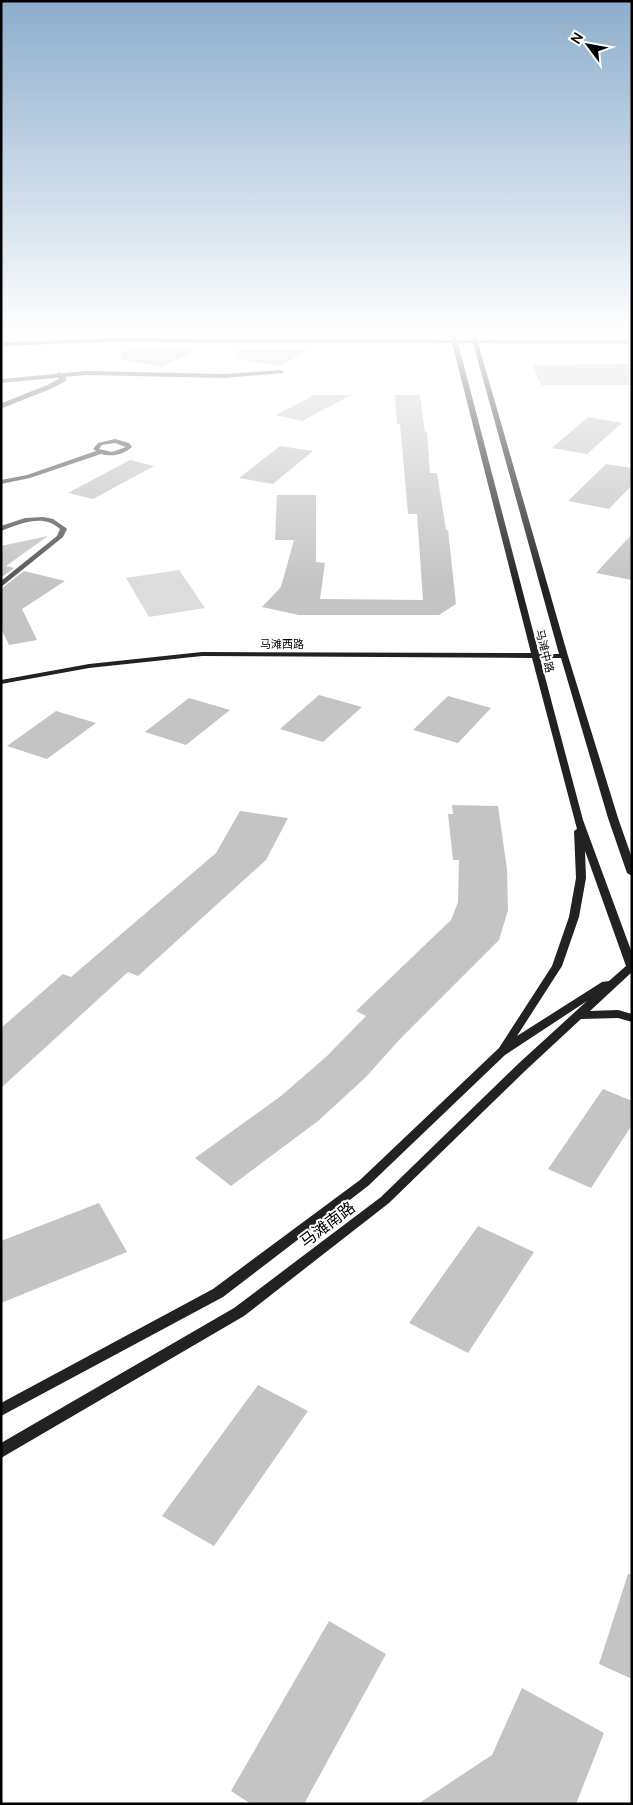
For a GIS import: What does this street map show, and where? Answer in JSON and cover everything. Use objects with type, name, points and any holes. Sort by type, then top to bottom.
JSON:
[{"type":"main road","name":"马滩中路","points":[[474,416],[578,820],[632,967]]},
{"type":"main road","name":"马滩中路","points":[[497,416],[564,656],[613,818],[631,870]]},
{"type":"main road","name":"马滩西路","points":[[1,682],[89,666],[202,654],[564,656]]},
{"type":"main road","points":[[501,1052],[557,966],[574,917],[581,878],[578,820]]},
{"type":"main road","name":"马滩南路","points":[[1,1451],[238,1312],[385,1200],[632,967]]},
{"type":"main road","name":"马滩南路","points":[[1,1410],[218,1293],[364,1183],[501,1052],[632,967]]},
{"type":"main road","points":[[579,1015],[618,1014],[632,1018]]},
{"type":"street","points":[[1,482],[28,478],[100,452],[120,452],[128,449],[129,446],[120,442],[104,442],[96,447],[100,452]]},
{"type":"street","points":[[1,529],[18,521],[38,519],[55,522],[64,529],[60,537],[1,584]]},
{"type":"shaded area","points":[[179,570],[205,608],[149,617],[126,578]]},
{"type":"building","points":[[281,416],[311,416],[302,421]]},
{"type":"building","points":[[396,416],[423,416],[425,432],[427,432],[430,473],[437,473],[446,530],[448,530],[456,604],[439,615],[299,615],[262,607],[281,587],[294,540],[275,540],[277,495],[316,495],[316,562],[325,563],[320,599],[423,600],[417,514],[408,514],[400,424],[397,424]]},
{"type":"building","points":[[588,417],[622,423],[587,454],[552,448]]},
{"type":"building","points":[[280,446],[313,451],[273,484],[239,478]]},
{"type":"building","points":[[130,460],[154,466],[93,499],[68,493]]},
{"type":"building","points":[[606,464],[632,468],[632,485],[609,509],[568,501]]},
{"type":"building","points":[[632,534],[632,580],[596,573]]},
{"type":"building","points":[[48,536],[6,566],[14,568],[1,578],[1,546]]},
{"type":"building","points":[[24,571],[65,581],[22,609],[37,640],[9,645],[1,628],[1,589]]},
{"type":"building","points":[[319,695],[362,707],[323,742],[280,729]]},
{"type":"building","points":[[448,696],[491,708],[458,743],[413,730]]},
{"type":"building","points":[[189,698],[230,710],[186,745],[145,732]]},
{"type":"building","points":[[56,711],[96,723],[47,759],[7,746]]},
{"type":"building","points":[[452,805],[498,806],[507,869],[508,910],[499,940],[400,1039],[366,1077],[318,1121],[231,1186],[195,1158],[281,1096],[327,1056],[366,1016],[356,1011],[451,920],[458,902],[459,860],[453,860],[448,814],[453,814]]},
{"type":"building","points":[[240,811],[288,818],[266,860],[138,976],[128,972],[1,1088],[1,1028],[63,974],[71,977],[216,853]]},
{"type":"building","points":[[603,1089],[632,1101],[632,1125],[591,1188],[548,1169]]},
{"type":"building","points":[[99,1203],[127,1252],[1,1303],[1,1241]]},
{"type":"building","points":[[478,1226],[534,1252],[468,1353],[409,1323]]},
{"type":"building","points":[[258,1385],[308,1411],[214,1546],[162,1516]]},
{"type":"building","points":[[628,1574],[632,1574],[632,1679],[599,1664]]},
{"type":"building","points":[[329,1621],[386,1654],[304,1804],[251,1804],[231,1791]]},
{"type":"building","points":[[522,1688],[604,1733],[576,1804],[418,1804],[492,1755]]}]
